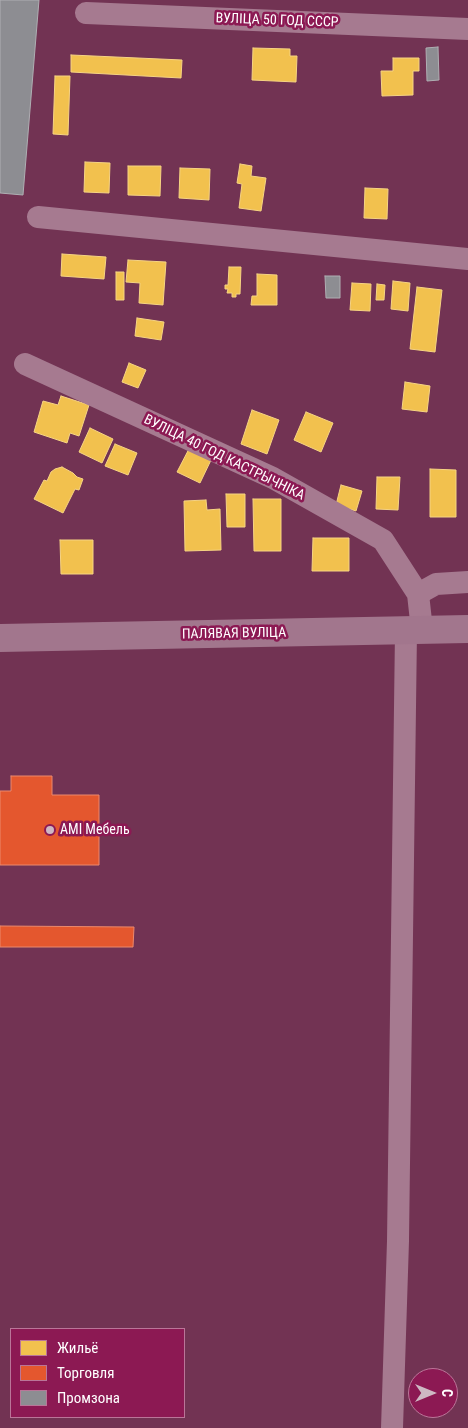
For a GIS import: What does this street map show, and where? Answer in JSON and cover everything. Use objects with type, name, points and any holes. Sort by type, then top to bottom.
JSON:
[{"type":"street","name":"ВУЛІЦА 50 ГОД СССР","points":[[86,13],[468,29]]},
{"type":"street","points":[[38,217],[468,259]]},
{"type":"street","name":"ВУЛІЦА 40 ГОД КАСТРЫЧНІКА","points":[[25,364],[273,478],[382,540],[418,594],[414,630],[392,1428]]},
{"type":"street","points":[[418,594],[436,584],[468,582]]},
{"type":"street","name":"ПАЛЯВАЯ ВУЛІЦА","points":[[0,638],[468,629]]},
{"type":"building: Жильё","points":[[253,48],[290,49],[290,56],[297,56],[296,82],[252,80]]},
{"type":"building: Жильё","points":[[71,55],[182,60],[181,78],[71,72]]},
{"type":"building: Жильё","points":[[393,58],[419,58],[419,71],[413,71],[413,95],[382,96],[381,71],[393,71]]},
{"type":"building: Жильё","points":[[55,76],[70,76],[68,135],[53,134]]},
{"type":"building: Жильё","points":[[85,162],[110,163],[109,193],[84,192]]},
{"type":"building: Жильё","points":[[240,164],[252,166],[251,176],[266,178],[261,211],[239,208],[242,184],[237,183]]},
{"type":"building: Жильё","points":[[128,166],[161,166],[160,196],[128,195]]},
{"type":"building: Жильё","points":[[180,168],[210,169],[209,200],[179,198]]},
{"type":"building: Жильё","points":[[365,188],[388,189],[387,219],[364,218]]},
{"type":"building: Жильё","points":[[62,254],[106,257],[104,279],[61,276]]},
{"type":"building: Жильё","points":[[128,260],[166,262],[163,305],[139,303],[140,283],[126,282]]},
{"type":"building: Жильё","points":[[229,267],[241,267],[240,294],[236,294],[236,297],[232,297],[232,293],[227,293],[228,289],[225,289],[225,285],[228,285]]},
{"type":"building: Жильё","points":[[116,272],[124,272],[124,300],[116,300]]},
{"type":"building: Жильё","points":[[257,274],[277,275],[277,305],[251,305],[252,296],[257,296]]},
{"type":"building: Жильё","points":[[393,281],[410,283],[408,311],[391,309]]},
{"type":"building: Жильё","points":[[352,283],[371,284],[370,311],[350,310]]},
{"type":"building: Жильё","points":[[377,284],[385,285],[384,300],[376,300]]},
{"type":"building: Жильё","points":[[417,287],[442,290],[435,352],[410,349]]},
{"type":"building: Жильё","points":[[137,318],[164,322],[161,340],[135,336]]},
{"type":"building: Жильё","points":[[129,363],[146,370],[138,388],[122,382]]},
{"type":"building: Жильё","points":[[405,382],[430,386],[427,412],[402,409]]},
{"type":"building: Жильё","points":[[61,396],[89,405],[79,436],[70,433],[67,443],[34,432],[43,401],[58,405]]},
{"type":"building: Жильё","points":[[252,410],[279,420],[267,454],[241,444]]},
{"type":"building: Жильё","points":[[306,412],[333,423],[321,452],[294,440]]},
{"type":"building: Жильё","points":[[90,428],[113,439],[102,463],[79,452]]},
{"type":"building: Жильё","points":[[115,444],[137,453],[128,475],[105,466]]},
{"type":"building: Жильё","points":[[190,447],[212,458],[200,483],[177,472]]},
{"type":"building: Жильё","points":[[62,467],[83,479],[79,490],[75,489],[63,513],[34,499],[44,480],[47,481],[51,472]]},
{"type":"building: Жильё","points":[[430,469],[456,470],[456,517],[430,517]]},
{"type":"building: Жильё","points":[[377,477],[400,477],[398,510],[376,509]]},
{"type":"building: Жильё","points":[[341,485],[362,491],[356,511],[336,505]]},
{"type":"building: Жильё","points":[[226,494],[245,494],[245,527],[227,527]]},
{"type":"building: Жильё","points":[[253,499],[281,499],[281,551],[254,551]]},
{"type":"building: Жильё","points":[[206,500],[207,510],[220,509],[221,550],[185,551],[184,501]]},
{"type":"building: Жильё","points":[[313,538],[349,538],[349,571],[312,571]]},
{"type":"building: Жильё","points":[[60,540],[93,540],[93,574],[61,574]]},
{"type":"building: Торговля","name":"AMI Мебель","points":[[11,776],[52,776],[52,795],[99,795],[99,865],[0,865],[0,791],[11,791]]},
{"type":"building: Торговля","points":[[0,926],[134,927],[133,947],[0,947]]},
{"type":"building: Промзона","points":[[0,0],[39,0],[23,195],[0,193]]},
{"type":"building: Промзона","points":[[438,47],[439,80],[427,81],[426,48]]},
{"type":"building: Промзона","points":[[325,276],[340,276],[340,298],[326,298]]},
{"type":"place","name":"AMI Мебель","points":[[50,830]]}]
